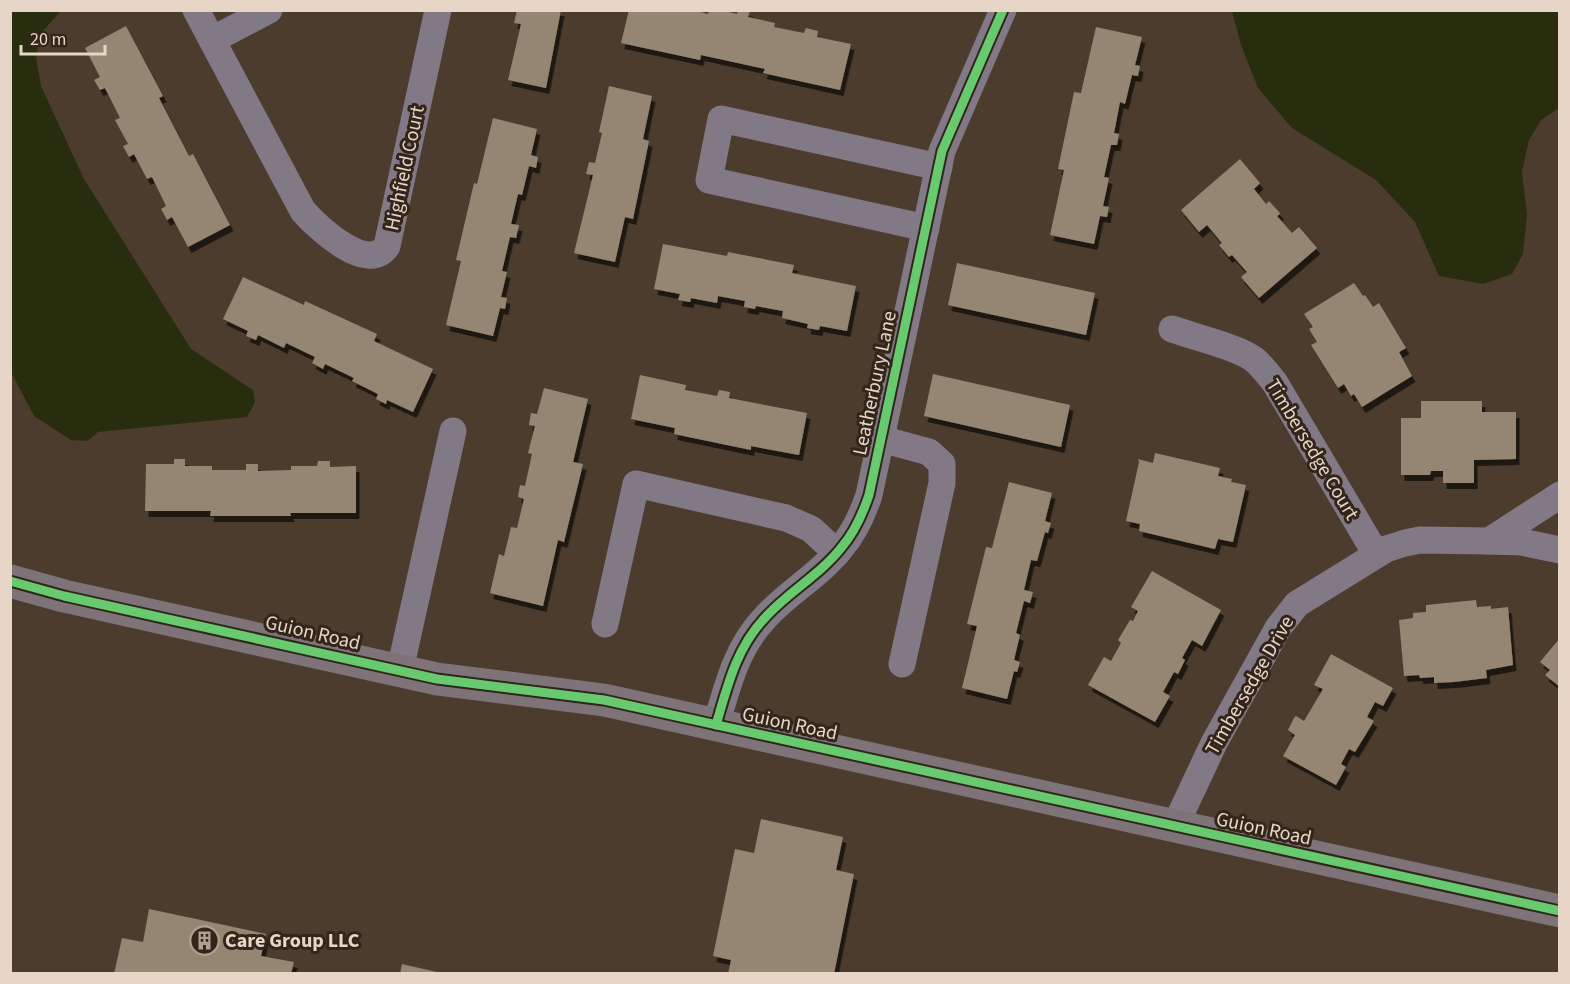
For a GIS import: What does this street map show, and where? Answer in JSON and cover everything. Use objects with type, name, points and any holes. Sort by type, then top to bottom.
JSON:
[{"type":"street","name":"Highfield Court","points":[[196,10],[303,211],[333,240],[362,253],[376,256],[381,254],[387,246],[438,10]]},
{"type":"street","points":[[212,40],[269,10]]},
{"type":"street","name":"Leatherbury Lane","points":[[716,725],[729,680],[751,635],[777,605],[837,553],[862,515],[869,495],[942,150],[1003,10]]},
{"type":"street","points":[[926,228],[709,180],[721,119],[939,167]]},
{"type":"street","name":"Timbersedge Court","points":[[1172,329],[1241,352],[1255,360],[1265,370],[1275,383],[1376,554]]},
{"type":"street","points":[[400,670],[453,431]]},
{"type":"street","points":[[880,439],[929,452],[942,464],[942,483],[902,664]]},
{"type":"street","points":[[605,624],[636,484],[786,518],[811,529],[837,553]]},
{"type":"street","points":[[1489,541],[1560,495]]},
{"type":"street","name":"Timbersedge Drive","points":[[1175,826],[1214,743],[1286,616],[1307,597],[1376,554],[1414,541],[1521,542],[1560,550]]},
{"type":"street","name":"Guion Road","points":[[10,581],[64,596],[400,670],[461,682],[604,700],[1560,911]]},
{"type":"shaded area","points":[[10,11],[61,11],[41,33],[36,57],[41,86],[84,179],[191,349],[253,390],[255,402],[247,417],[98,432],[87,441],[71,440],[34,416],[11,372]]},
{"type":"shaded area","points":[[1232,11],[1559,11],[1559,108],[1541,120],[1529,140],[1522,172],[1527,214],[1523,254],[1512,274],[1483,284],[1439,276],[1415,222],[1376,180],[1292,128],[1258,88],[1241,45]]},
{"type":"building","points":[[517,10],[561,10],[546,88],[508,80],[521,24],[514,23]]},
{"type":"building","points":[[629,10],[693,10],[708,14],[709,10],[721,10],[737,14],[738,10],[746,10],[750,11],[748,17],[775,23],[774,27],[804,33],[806,28],[818,31],[817,37],[851,44],[840,90],[763,73],[765,69],[701,55],[700,60],[621,43]]},
{"type":"building","points":[[126,26],[163,96],[159,98],[189,156],[193,154],[230,225],[188,247],[172,217],[167,220],[161,209],[166,206],[152,177],[147,179],[134,154],[129,157],[123,146],[128,144],[115,120],[120,118],[105,88],[100,90],[94,80],[100,77],[85,48]]},
{"type":"building","points":[[1096,27],[1142,37],[1135,65],[1140,66],[1138,76],[1132,75],[1125,104],[1120,102],[1114,133],[1119,134],[1117,145],[1111,145],[1104,177],[1109,178],[1103,206],[1109,207],[1107,217],[1100,216],[1094,244],[1050,235],[1064,170],[1058,169],[1074,92],[1081,93]]},
{"type":"building","points":[[609,86],[652,96],[643,139],[649,141],[633,219],[625,217],[615,262],[574,253],[593,175],[586,174],[589,162],[595,163]]},
{"type":"building","points":[[493,118],[537,129],[531,155],[538,157],[536,168],[529,166],[522,195],[518,194],[511,224],[519,225],[516,238],[510,237],[502,271],[507,272],[501,297],[507,298],[505,309],[500,308],[493,336],[446,325],[461,261],[456,260],[474,183],[477,184]]},
{"type":"building","points":[[1240,159],[1260,183],[1254,189],[1266,204],[1269,201],[1279,212],[1277,216],[1292,233],[1299,227],[1317,248],[1259,298],[1241,277],[1247,272],[1232,255],[1229,257],[1219,245],[1222,243],[1207,225],[1199,232],[1181,210]]},
{"type":"building","points":[[663,244],[727,256],[728,252],[794,265],[792,273],[856,286],[847,331],[820,326],[819,330],[807,328],[808,324],[782,318],[783,311],[756,306],[755,309],[744,307],[745,301],[718,296],[717,303],[691,298],[690,302],[678,300],[680,294],[654,289]]},
{"type":"building","points":[[957,263],[1095,293],[1086,335],[948,305]]},
{"type":"building","points":[[243,277],[304,305],[305,301],[377,334],[374,341],[433,369],[413,412],[387,400],[386,404],[376,399],[378,394],[352,381],[354,378],[325,364],[323,369],[312,363],[315,357],[286,343],[284,348],[258,335],[256,340],[246,336],[248,331],[223,319]]},
{"type":"building","points":[[1354,283],[1373,307],[1379,303],[1406,348],[1399,352],[1412,376],[1362,407],[1354,394],[1351,396],[1344,384],[1338,388],[1311,345],[1317,342],[1309,329],[1313,327],[1304,314]]},
{"type":"building","points":[[933,374],[1070,405],[1061,447],[924,416]]},
{"type":"building","points":[[640,375],[686,385],[685,390],[717,396],[719,390],[730,392],[729,398],[807,413],[799,455],[751,446],[751,450],[674,434],[675,428],[631,419]]},
{"type":"building","points":[[544,388],[588,399],[573,462],[583,464],[564,542],[558,540],[543,606],[490,593],[499,554],[504,556],[511,527],[517,528],[524,499],[518,497],[520,485],[525,486],[532,454],[528,453],[535,426],[529,425],[531,413],[537,414]]},
{"type":"building","points":[[1421,401],[1482,401],[1482,412],[1516,412],[1516,459],[1474,460],[1474,483],[1443,483],[1443,471],[1431,471],[1430,475],[1401,475],[1401,418],[1421,418]]},
{"type":"building","points":[[1155,453],[1220,468],[1218,476],[1246,485],[1233,542],[1218,539],[1215,549],[1139,531],[1140,524],[1126,521],[1138,459],[1153,463]]},
{"type":"building","points":[[174,459],[185,459],[185,466],[212,466],[212,470],[246,470],[246,464],[258,464],[258,471],[291,470],[291,466],[317,466],[318,461],[330,461],[330,467],[356,466],[356,513],[210,516],[211,511],[145,511],[146,464],[174,464]]},
{"type":"building","points":[[1009,482],[1052,493],[1045,521],[1051,523],[1048,533],[1045,532],[1037,561],[1031,560],[1024,590],[1033,592],[1030,603],[1024,601],[1016,633],[1020,635],[1014,660],[1020,662],[1017,672],[1014,671],[1007,699],[962,688],[977,626],[967,624],[986,547],[992,548]]},
{"type":"building","points":[[1152,571],[1221,610],[1202,646],[1192,640],[1182,658],[1185,660],[1178,674],[1174,672],[1163,692],[1170,696],[1155,722],[1088,685],[1104,657],[1111,661],[1121,643],[1118,640],[1138,611],[1131,607]]},
{"type":"building","points":[[1476,600],[1477,607],[1491,606],[1491,609],[1508,607],[1513,665],[1486,670],[1487,678],[1454,682],[1434,683],[1434,677],[1404,676],[1399,620],[1413,618],[1413,613],[1426,612],[1426,605]]},
{"type":"building","points":[[1560,638],[1560,687],[1545,675],[1550,670],[1540,662]]},
{"type":"building","points":[[1331,654],[1393,688],[1383,706],[1375,702],[1367,717],[1374,721],[1355,752],[1349,749],[1341,764],[1346,767],[1336,785],[1283,756],[1295,735],[1288,730],[1294,718],[1296,716],[1304,721],[1323,689],[1314,685]]},
{"type":"building","points":[[761,819],[843,837],[836,870],[854,874],[834,974],[728,974],[731,960],[713,956],[735,849],[754,853]]},
{"type":"building","name":"Care Group LLC","points":[[149,909],[266,934],[261,956],[294,962],[291,974],[114,974],[122,938],[143,942]]},
{"type":"building","name":"Care Group LLC","points":[[402,964],[441,973],[400,974]]},
{"type":"cycle path","points":[[716,725],[733,670],[754,631],[772,610],[832,558],[850,536],[864,509],[869,495],[942,151],[1003,10]]},
{"type":"cycle path","points":[[10,581],[64,596],[437,679],[604,700],[1560,911]]},
{"type":"place","name":"Care Group LLC","points":[[204,940]]}]
